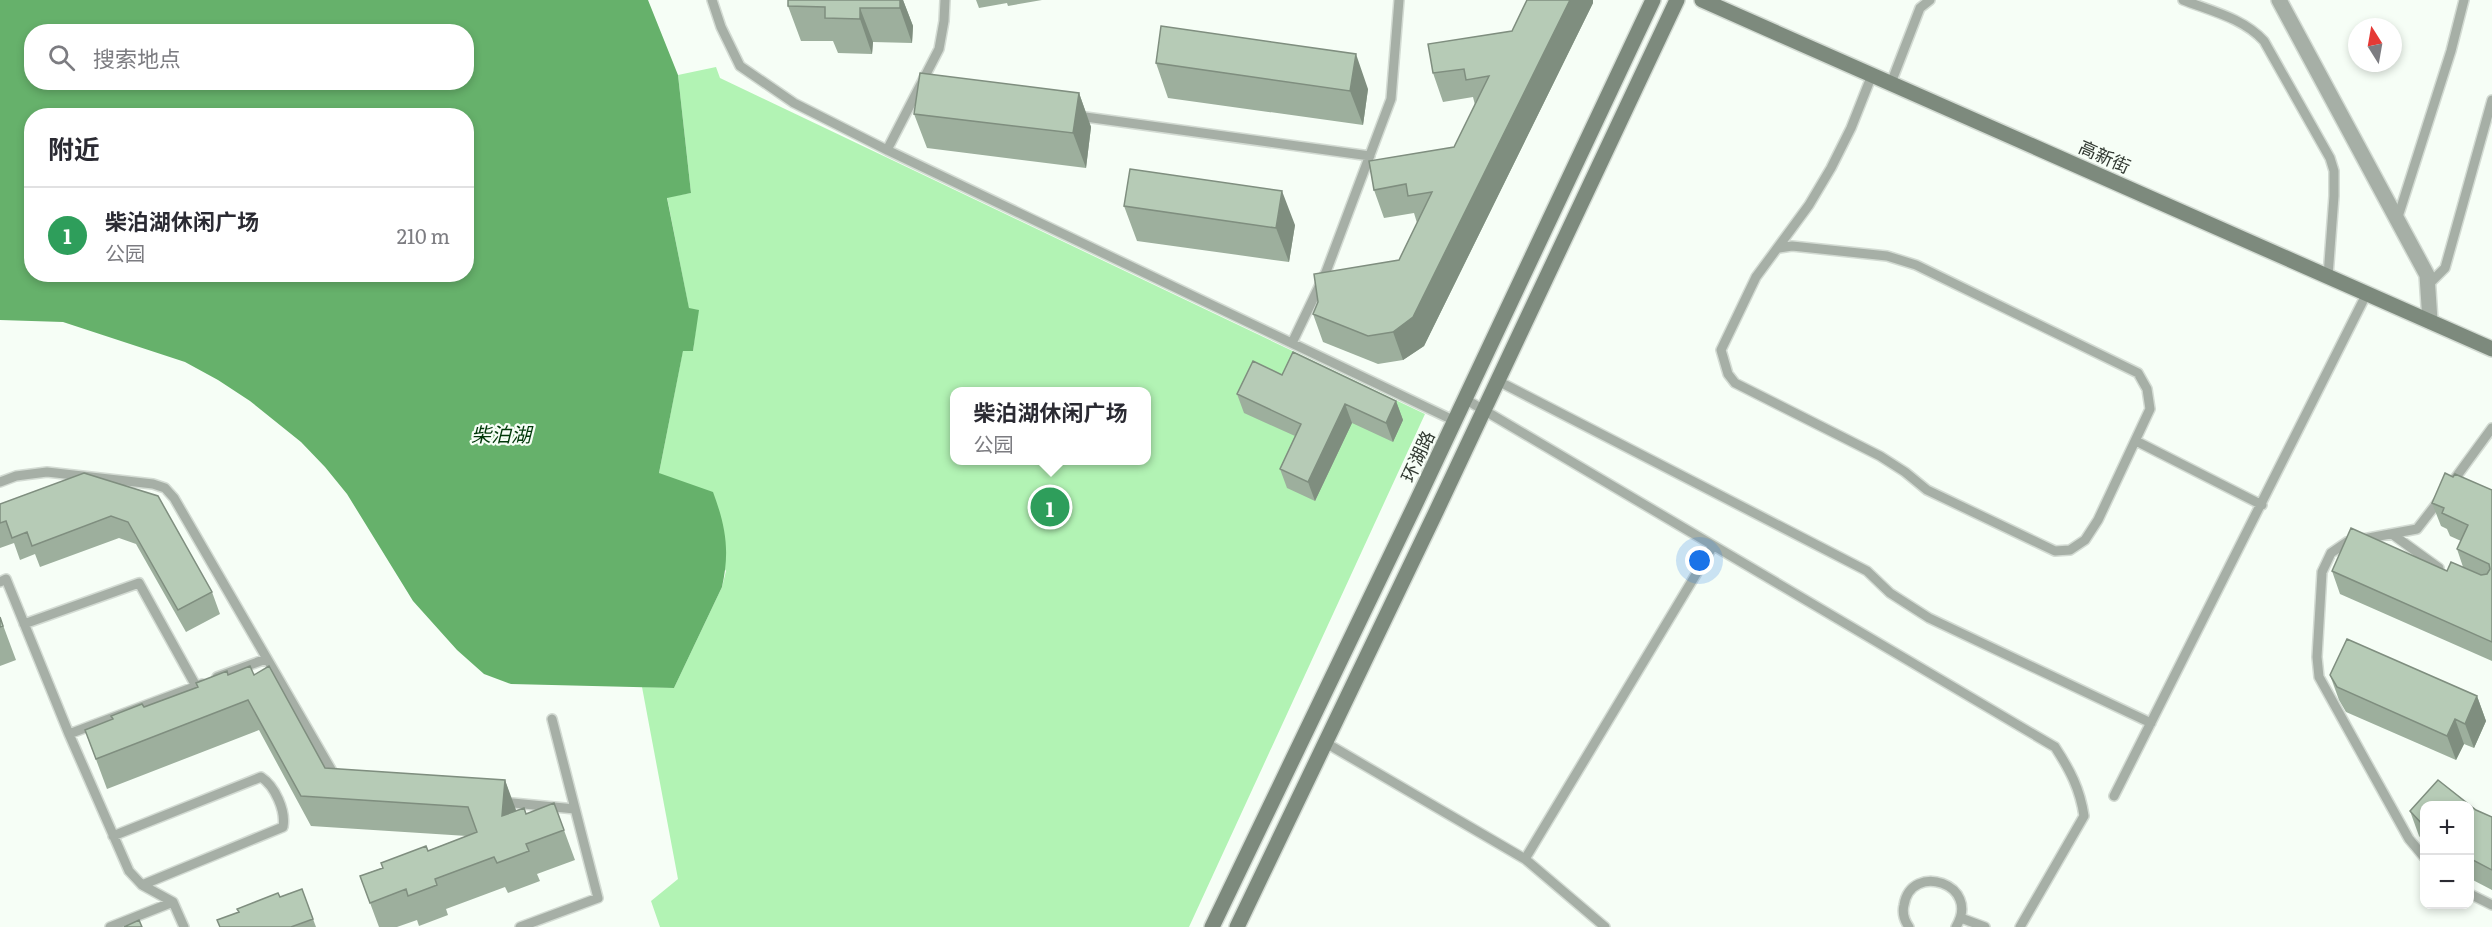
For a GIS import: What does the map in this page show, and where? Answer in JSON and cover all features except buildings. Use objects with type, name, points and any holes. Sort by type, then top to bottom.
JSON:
[{"type":"street","name":"环湖路","points":[[1212,927],[1455,421],[1653,0]]},
{"type":"street","points":[[1237,927],[1484,411],[1677,0]]},
{"type":"street","name":"高新街","points":[[1702,0],[2492,349]]},
{"type":"street","points":[[2278,0],[2427,275],[2430,321]]},
{"type":"lane","points":[[712,0],[721,27],[741,66],[794,103],[887,150],[1455,421]]},
{"type":"lane","points":[[887,150],[939,49],[945,0]]},
{"type":"lane","points":[[1292,343],[1326,272],[1391,99],[1399,0]]},
{"type":"lane","points":[[1891,83],[1920,8],[1930,0]]},
{"type":"lane","points":[[2182,0],[2246,25],[2256,32],[2264,41],[2326,149],[2334,171],[2328,276]]},
{"type":"lane","points":[[2397,220],[2451,51],[2464,0]]},
{"type":"lane","points":[[1779,248],[1792,246],[1887,256],[1916,265],[2138,373],[2147,389],[2150,409],[2098,520],[2085,540],[2070,550],[2055,551],[1927,490],[1881,456],[1735,383],[1728,374],[1721,350],[1756,277],[1809,205],[1831,168],[1851,128],[1872,75]]},
{"type":"lane","points":[[916,94],[928,95]]},
{"type":"lane","points":[[2428,285],[2445,268],[2492,100]]},
{"type":"lane","points":[[1067,114],[1370,156]]},
{"type":"lane","points":[[2114,796],[2367,293]]},
{"type":"lane","points":[[1498,381],[1867,571],[1890,593],[1929,618],[2151,723]]},
{"type":"lane","points":[[1465,399],[2055,747],[2071,771],[2084,816],[2020,927]]},
{"type":"lane","points":[[2422,855],[2409,839],[2319,677],[2317,657],[2322,572],[2331,554],[2347,542],[2367,536],[2417,529],[2492,428]]},
{"type":"lane","points":[[2136,441],[2262,505]]},
{"type":"lane","points":[[0,482],[16,476],[47,472],[153,484],[165,488],[174,498],[332,773],[340,782]]},
{"type":"lane","points":[[2392,534],[2432,565],[2452,574]]},
{"type":"lane","points":[[1525,859],[1713,546]]},
{"type":"lane","points":[[0,582],[6,579],[69,734],[129,871],[142,885],[173,902],[184,927]]},
{"type":"lane","points":[[24,624],[140,583],[196,686]]},
{"type":"lane","points":[[69,734],[266,658]]},
{"type":"lane","points":[[520,927],[598,898],[552,719]]},
{"type":"lane","points":[[1326,743],[1525,859],[1605,927]]},
{"type":"lane","points":[[113,836],[261,777],[269,783],[285,817],[284,827],[142,885]]},
{"type":"lane","points":[[492,801],[575,809]]},
{"type":"lane","points":[[1909,927],[1903,915],[1905,899],[1915,886],[1930,881],[1945,884],[1957,894],[1960,901],[1961,918],[1956,927]]},
{"type":"lane","points":[[2474,896],[2492,905]]},
{"type":"lane","points":[[110,927],[173,902]]},
{"type":"lane","points":[[1961,918],[1985,927]]},
{"type":"shaded area","points":[[716,67],[720,78],[1425,414],[1189,927],[660,927],[651,901],[678,879],[642,687],[674,688],[722,587],[726,571],[659,473],[683,350],[693,351],[698,310],[689,309],[667,197],[691,193],[678,75]]},
{"type":"water","name":"柴泊湖","points":[[0,0],[648,0],[678,75],[691,193],[667,198],[689,308],[699,310],[693,351],[683,351],[659,473],[713,492],[721,517],[726,550],[722,587],[674,688],[511,684],[484,674],[457,650],[413,601],[347,494],[301,442],[250,401],[185,362],[63,322],[0,320]]},
{"type":"place","name":"柴泊湖休闲广场","points":[[1050,507]]}]
